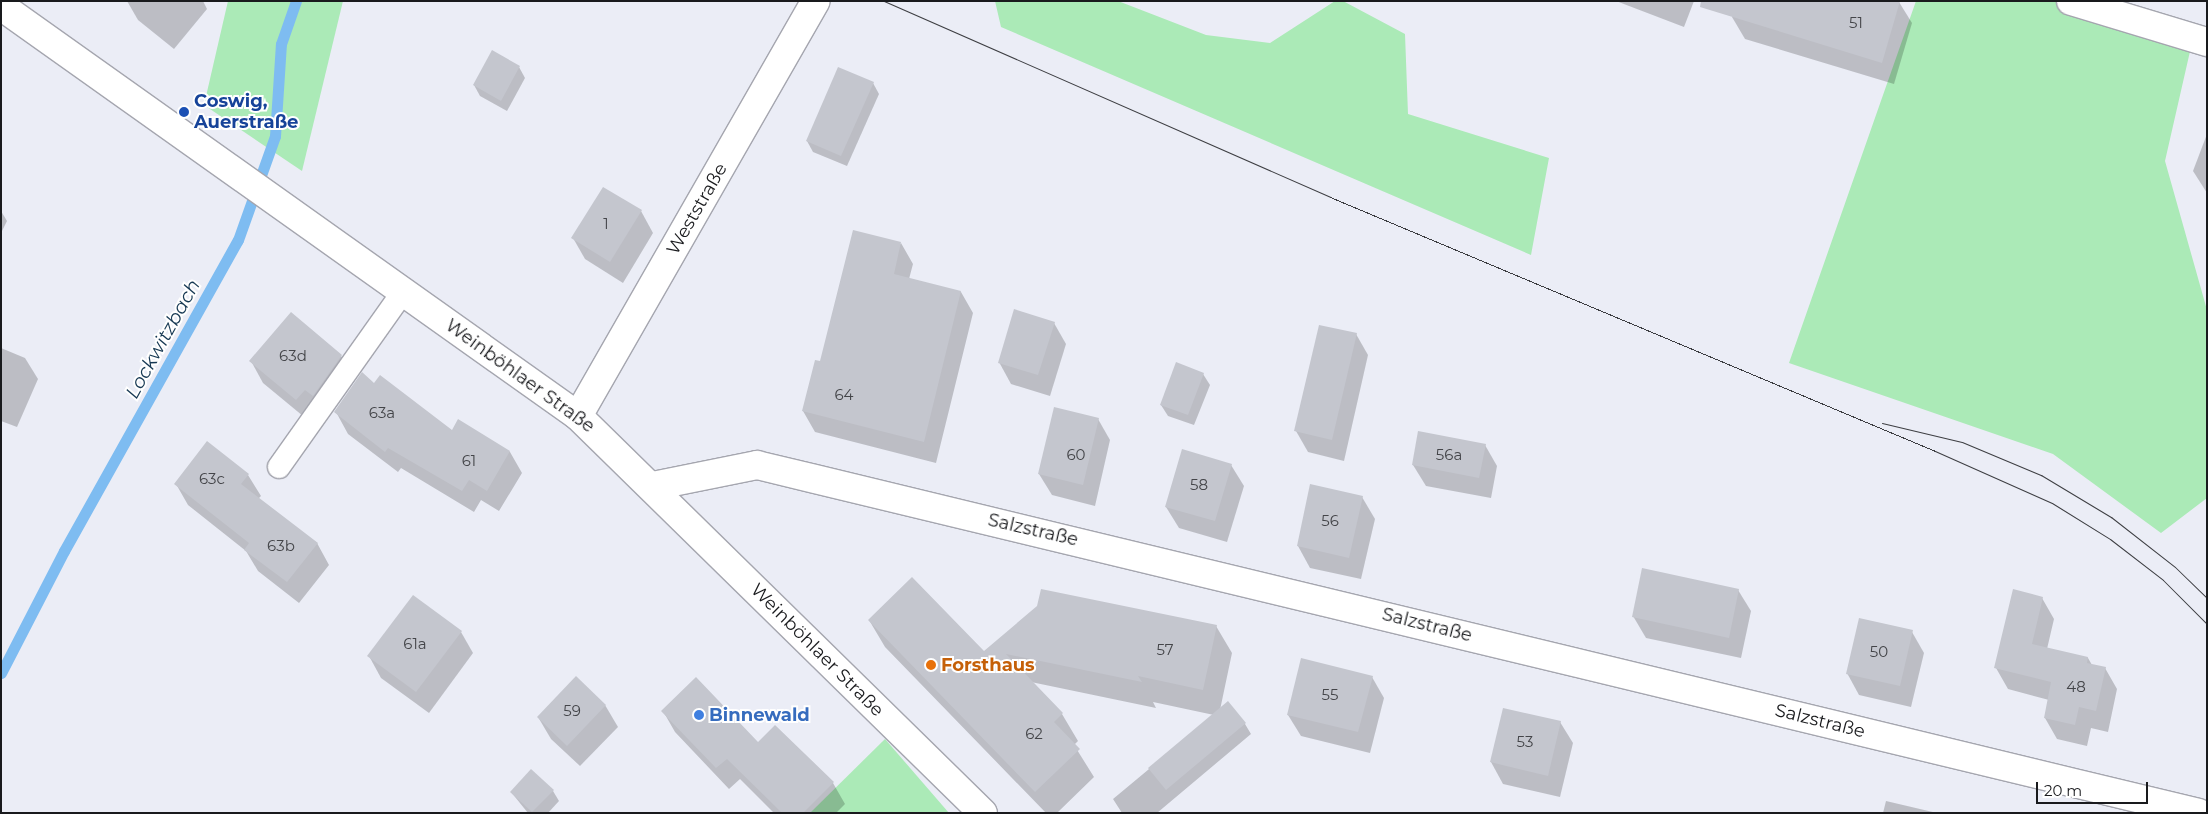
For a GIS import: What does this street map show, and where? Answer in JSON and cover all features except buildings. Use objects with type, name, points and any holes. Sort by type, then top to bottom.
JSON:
[{"type":"street","name":"Weststraße","points":[[578,416],[816,1]]},
{"type":"street","points":[[2070,1],[2207,42]]},
{"type":"street","name":"Weinböhlaer Straße","points":[[1,6],[578,416],[653,486],[863,698],[983,813]]},
{"type":"street","name":"Salzstraße","points":[[653,486],[757,465],[2199,813]]},
{"type":"lane","points":[[279,467],[403,292]]},
{"type":"green space","points":[[228,1],[343,1],[302,171],[204,105]]},
{"type":"green space","points":[[995,1],[1118,1],[1206,35],[1270,43],[1335,1],[1343,1],[1405,34],[1408,114],[1549,158],[1531,255],[1001,27]]},
{"type":"green space","points":[[1916,1],[2053,1],[2191,47],[2165,161],[2207,310],[2207,498],[2161,533],[2053,454],[1789,363]]},
{"type":"green space","points":[[885,739],[949,813],[810,813]]},
{"type":"waterway","name":"Lockwitzbach","points":[[1,673],[64,551],[238,240],[275,136],[281,44],[296,1]]},
{"type":"tram line","points":[[884,1],[1330,197],[1935,451],[2052,503],[2110,539],[2163,580],[2207,624]]},
{"type":"tram line","points":[[1882,423],[1962,442],[2041,475],[2111,517],[2175,567],[2207,598]]},
{"type":"place","name":"Coswig, Auerstraße","points":[[184,112]]},
{"type":"place","name":"Forsthaus","points":[[931,665]]},
{"type":"place","name":"Binnewald","points":[[699,715]]}]
